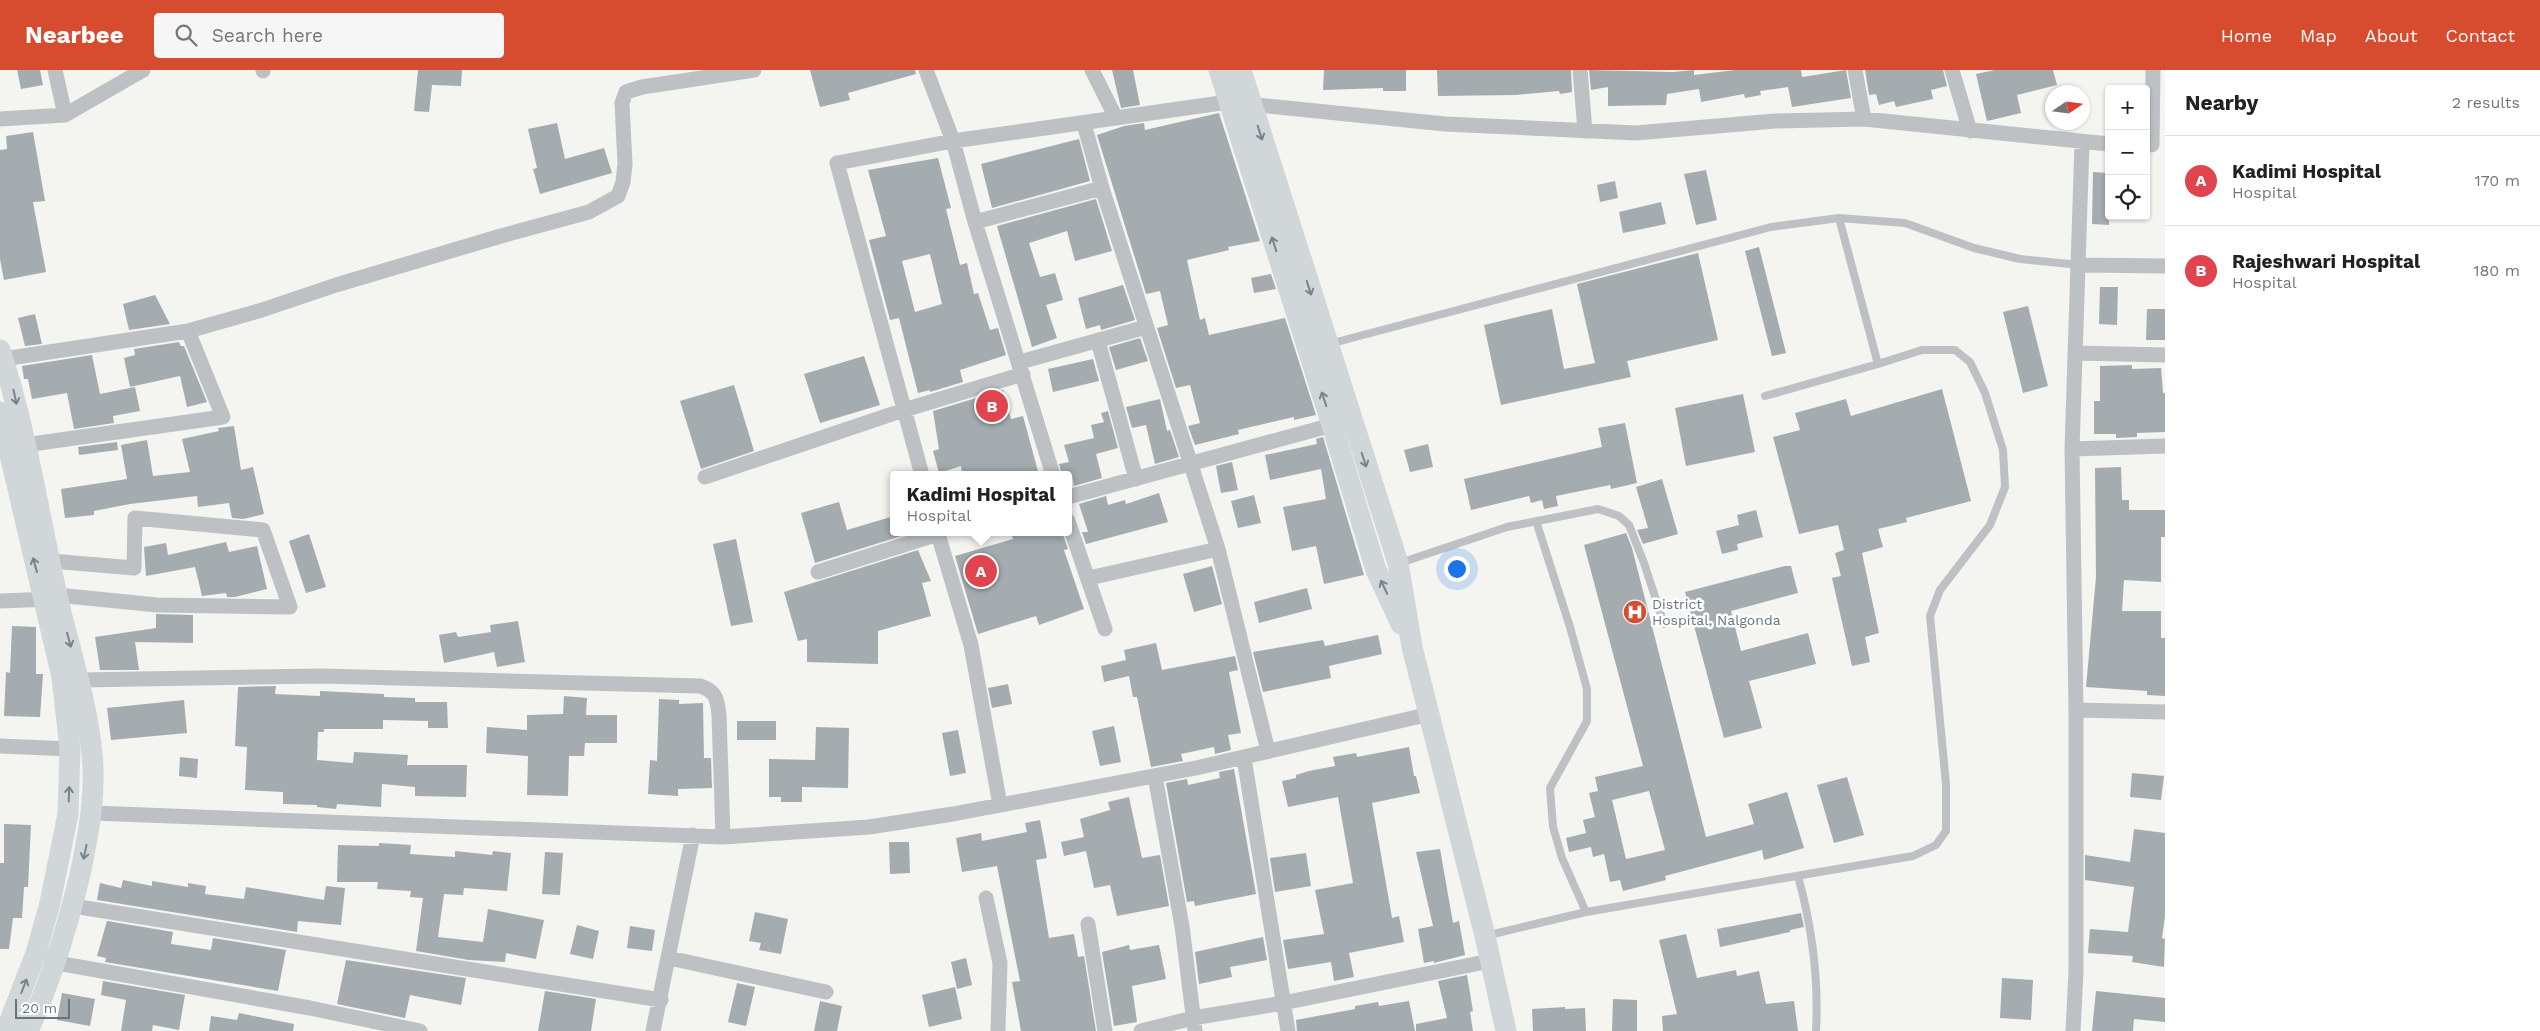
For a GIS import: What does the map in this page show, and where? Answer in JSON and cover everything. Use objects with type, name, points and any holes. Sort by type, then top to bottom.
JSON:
[{"type":"street","points":[[55,70],[65,115]]},
{"type":"street","points":[[0,119],[65,115],[143,70]]},
{"type":"street","points":[[6,1031],[36,953],[50,903],[68,814],[70,749],[53,598],[51,562],[12,387],[1,354],[188,331],[501,236],[589,212],[618,196],[623,182],[625,164],[623,97],[636,89],[754,70]]},
{"type":"street","points":[[926,70],[953,141],[974,222],[1022,368],[1053,471]]},
{"type":"street","points":[[1092,70],[1116,118]]},
{"type":"street","points":[[1219,70],[1376,570],[1412,647]]},
{"type":"street","points":[[1241,70],[1327,345],[1398,563],[1412,647],[1486,936],[1506,1031]]},
{"type":"street","points":[[1580,70],[1585,130]]},
{"type":"street","points":[[1855,70],[1864,119]]},
{"type":"street","points":[[1952,70],[1970,131]]},
{"type":"street","points":[[2153,70],[2154,145]]},
{"type":"street","points":[[921,471],[837,163],[953,141],[1084,124],[1228,102],[1445,124],[1636,133],[1775,121],[1864,119],[2082,143],[2105,144]]},
{"type":"street","points":[[1084,124],[1102,188],[1218,549],[1268,751]]},
{"type":"street","points":[[2073,1031],[2076,972],[2076,710],[2072,449],[2080,265],[2082,143]]},
{"type":"street","points":[[974,222],[1102,188]]},
{"type":"street","points":[[2080,265],[2165,266]]},
{"type":"street","points":[[705,477],[904,410],[1098,341],[1146,327]]},
{"type":"street","points":[[25,445],[223,417],[188,331]]},
{"type":"street","points":[[1098,341],[1136,479]]},
{"type":"street","points":[[2075,353],[2165,355]]},
{"type":"street","points":[[0,412],[53,598],[80,680],[92,755],[93,813],[73,906],[57,962],[28,1031]]},
{"type":"street","points":[[1072,496],[1332,425]]},
{"type":"street","points":[[2072,449],[2165,446]]},
{"type":"street","points":[[0,601],[53,598],[157,605],[290,607],[263,530],[135,518],[134,568],[51,562]]},
{"type":"street","points":[[1072,532],[1105,629]]},
{"type":"street","points":[[818,572],[931,536]]},
{"type":"street","points":[[941,536],[971,645],[1000,805]]},
{"type":"street","points":[[1089,578],[1218,549]]},
{"type":"street","points":[[80,680],[322,676],[700,686],[710,689],[715,694],[719,714],[723,837]]},
{"type":"street","points":[[2076,710],[2165,712]]},
{"type":"street","points":[[93,813],[723,837],[869,827],[953,814],[1155,776],[1244,758],[1430,714]]},
{"type":"street","points":[[0,746],[70,749]]},
{"type":"street","points":[[1244,758],[1288,1031]]},
{"type":"street","points":[[1155,776],[1182,926],[1194,1025]]},
{"type":"street","points":[[653,1031],[661,1000],[693,835]]},
{"type":"street","points":[[986,898],[1000,963],[998,1031]]},
{"type":"street","points":[[73,906],[661,1000]]},
{"type":"street","points":[[1088,924],[1105,1031]]},
{"type":"street","points":[[669,958],[826,992]]},
{"type":"street","points":[[1141,1031],[1194,1025],[1283,1003],[1490,960]]},
{"type":"street","points":[[57,962],[300,1006],[420,1031]]},
{"type":"lane","points":[[1327,345],[1771,227],[1839,218],[1905,223],[1974,248],[2020,259],[2080,265]]},
{"type":"lane","points":[[1839,218],[1878,364]]},
{"type":"lane","points":[[1486,936],[1586,912],[1913,856],[1936,845],[1946,832],[1946,784],[1930,616],[1940,590],[1990,525],[2005,487],[2004,450],[1986,393],[1970,362],[1955,350],[1922,350],[1765,396]]},
{"type":"lane","points":[[1398,563],[1507,527],[1598,509],[1619,516],[1628,525],[1664,624]]},
{"type":"lane","points":[[1536,521],[1570,627],[1586,689],[1588,720],[1550,788],[1553,826],[1562,858],[1586,912]]},
{"type":"lane","points":[[1798,876],[1810,920],[1816,974],[1816,1031]]},
{"type":"building","points":[[17,70],[40,70],[43,85],[21,89]]},
{"type":"building","points":[[418,70],[462,70],[461,86],[432,85],[429,112],[414,111]]},
{"type":"building","points":[[810,70],[915,70],[916,74],[848,93],[850,100],[820,107]]},
{"type":"building","points":[[1112,70],[1133,70],[1140,105],[1121,108]]},
{"type":"building","points":[[1324,70],[1406,70],[1406,91],[1383,91],[1383,88],[1323,90]]},
{"type":"building","points":[[1437,70],[1571,70],[1572,92],[1560,94],[1559,91],[1516,95],[1438,96]]},
{"type":"building","points":[[1589,70],[1673,72],[1694,70],[1694,75],[1735,70],[1801,70],[1802,77],[1846,70],[1851,98],[1792,107],[1788,87],[1760,91],[1761,95],[1745,98],[1744,94],[1701,102],[1699,89],[1667,94],[1666,105],[1608,106],[1608,87],[1591,90]]},
{"type":"building","points":[[1865,70],[1943,70],[1947,86],[1931,90],[1933,99],[1896,107],[1894,101],[1879,105],[1876,94],[1869,95]]},
{"type":"building","points":[[1995,70],[2053,70],[2057,85],[2045,85],[2045,88],[2017,95],[2021,113],[1987,121],[1976,74]]},
{"type":"building","points":[[1219,113],[1260,241],[1228,247],[1229,250],[1187,260],[1200,320],[1205,318],[1209,335],[1285,318],[1316,415],[1294,420],[1294,417],[1238,430],[1239,434],[1195,445],[1188,426],[1200,423],[1190,385],[1176,388],[1157,328],[1168,325],[1160,291],[1146,294],[1097,135],[1124,126],[1144,123],[1145,130]]},
{"type":"building","points":[[557,123],[565,159],[604,148],[612,173],[540,194],[533,169],[537,168],[528,129]]},
{"type":"building","points":[[33,132],[45,201],[33,202],[46,272],[4,280],[0,259],[0,150],[7,149],[6,136]]},
{"type":"building","points":[[1079,139],[1090,181],[992,208],[981,164]]},
{"type":"building","points":[[938,158],[951,208],[946,209],[960,265],[967,263],[974,294],[978,293],[990,330],[998,328],[1006,355],[960,370],[963,382],[930,392],[930,390],[918,393],[899,318],[890,320],[869,240],[886,236],[868,170]],"holes":[[[930,254],[942,304],[915,312],[902,261]]]},
{"type":"building","points":[[1706,170],[1717,220],[1696,225],[1684,174]]},
{"type":"building","points":[[2093,172],[2105,173],[2105,220],[2109,220],[2109,225],[2092,224]]},
{"type":"building","points":[[1615,181],[1618,198],[1600,202],[1597,185]]},
{"type":"building","points":[[1096,199],[1112,251],[1075,261],[1067,231],[1029,243],[1040,277],[1055,273],[1063,300],[1046,305],[1057,338],[1032,347],[997,226]]},
{"type":"building","points":[[1661,202],[1666,224],[1623,233],[1619,212]]},
{"type":"building","points":[[1759,247],[1786,353],[1772,356],[1745,251]]},
{"type":"building","points":[[1698,253],[1718,340],[1627,361],[1631,377],[1501,405],[1484,325],[1552,309],[1564,369],[1595,363],[1577,284]]},
{"type":"building","points":[[1271,274],[1276,289],[1254,293],[1251,278]]},
{"type":"building","points":[[1123,285],[1135,320],[1101,330],[1100,325],[1086,329],[1078,298]]},
{"type":"building","points":[[2100,287],[2118,287],[2117,325],[2099,324]]},
{"type":"building","points":[[155,295],[170,324],[129,330],[123,304]]},
{"type":"building","points":[[2028,306],[2048,386],[2023,393],[2003,312]]},
{"type":"building","points":[[2147,309],[2165,309],[2165,340],[2146,340]]},
{"type":"building","points":[[35,314],[42,344],[25,346],[18,318]]},
{"type":"building","points":[[1140,338],[1148,361],[1116,370],[1109,347]]},
{"type":"building","points":[[179,342],[181,346],[184,346],[207,402],[187,407],[180,376],[130,387],[124,358],[135,355],[134,349]]},
{"type":"building","points":[[92,355],[100,394],[135,387],[140,411],[113,416],[114,423],[74,429],[67,393],[32,399],[28,379],[24,379],[22,366]]},
{"type":"building","points":[[864,356],[880,405],[820,423],[804,374]]},
{"type":"building","points":[[1093,359],[1099,381],[1053,392],[1048,369]]},
{"type":"building","points":[[2132,365],[2132,369],[2161,368],[2163,393],[2165,393],[2165,432],[2137,433],[2137,437],[2116,438],[2116,434],[2094,434],[2094,401],[2100,401],[2100,366]]},
{"type":"building","points":[[734,385],[754,451],[701,469],[680,401]]},
{"type":"building","points":[[1942,389],[1971,501],[1906,518],[1907,522],[1878,529],[1883,547],[1862,553],[1879,633],[1865,637],[1870,662],[1852,666],[1832,578],[1841,576],[1835,553],[1844,550],[1838,525],[1799,534],[1773,437],[1800,430],[1795,413],[1846,399],[1851,416]]},
{"type":"building","points":[[1003,390],[1011,419],[1023,416],[1038,471],[962,471],[961,466],[938,471],[933,451],[939,449],[933,411]]},
{"type":"building","points":[[1743,394],[1755,452],[1686,466],[1675,408]]},
{"type":"building","points":[[1160,399],[1167,431],[1170,430],[1179,457],[1155,464],[1146,425],[1132,428],[1126,407]]},
{"type":"building","points":[[1108,411],[1118,448],[1096,454],[1102,478],[1074,486],[1072,471],[1061,471],[1059,464],[1069,462],[1064,445],[1094,438],[1091,425],[1104,422],[1101,413]]},
{"type":"building","points":[[1625,423],[1637,483],[1611,489],[1610,485],[1556,496],[1558,506],[1544,509],[1542,500],[1531,503],[1529,496],[1471,510],[1464,479],[1602,447],[1598,428]]},
{"type":"building","points":[[234,426],[241,470],[253,467],[264,514],[243,519],[232,518],[229,503],[198,507],[197,496],[130,504],[94,511],[94,515],[65,518],[61,489],[127,479],[121,445],[147,440],[153,476],[190,472],[182,439],[219,431],[218,428]]},
{"type":"building","points":[[1323,437],[1364,575],[1324,584],[1316,546],[1292,551],[1283,507],[1326,499],[1321,469],[1270,480],[1265,455],[1317,444],[1316,439]]},
{"type":"building","points":[[117,442],[118,450],[79,455],[78,447]]},
{"type":"building","points":[[1428,444],[1433,467],[1410,472],[1404,450]]},
{"type":"building","points":[[1232,462],[1238,490],[1221,493],[1216,466]]},
{"type":"building","points":[[2121,467],[2122,500],[2129,500],[2129,510],[2165,510],[2165,537],[2161,537],[2161,582],[2124,580],[2122,611],[2161,611],[2161,638],[2165,638],[2165,696],[2147,695],[2147,691],[2086,687],[2096,577],[2095,468]]},
{"type":"building","points":[[1662,479],[1678,534],[1643,544],[1637,530],[1648,528],[1636,487]]},
{"type":"building","points":[[1159,493],[1168,522],[1086,544],[1082,532],[1088,532],[1079,504],[1106,496],[1108,505],[1125,500],[1126,504]]},
{"type":"building","points":[[1254,495],[1261,523],[1238,528],[1231,501]]},
{"type":"building","points":[[839,502],[847,530],[890,517],[890,536],[901,536],[815,563],[801,513]]},
{"type":"building","points":[[1756,510],[1763,537],[1737,544],[1738,550],[1722,554],[1716,531],[1739,525],[1737,515]]},
{"type":"building","points":[[1626,533],[1632,548],[1706,837],[1754,824],[1748,804],[1787,792],[1804,848],[1764,860],[1762,850],[1665,876],[1666,880],[1623,891],[1620,880],[1610,882],[1604,854],[1593,857],[1591,847],[1569,852],[1566,838],[1586,833],[1583,820],[1595,817],[1589,793],[1598,791],[1595,777],[1643,766],[1584,545]],"holes":[[[1649,791],[1665,850],[1626,859],[1612,800]]]},
{"type":"building","points":[[309,534],[326,587],[306,593],[289,541]]},
{"type":"building","points":[[1012,536],[1063,536],[1068,549],[1064,550],[1084,609],[1039,625],[1036,616],[978,634],[955,556],[1013,539]]},
{"type":"building","points":[[736,539],[753,622],[731,626],[713,544]]},
{"type":"building","points":[[226,542],[229,552],[257,546],[267,589],[235,597],[227,597],[226,593],[202,596],[195,567],[146,576],[144,547],[166,543],[168,555]]},
{"type":"building","points":[[918,550],[931,581],[922,583],[931,616],[878,631],[878,664],[807,662],[807,639],[798,641],[784,592]]},
{"type":"building","points":[[1212,566],[1222,604],[1194,612],[1183,574]]},
{"type":"building","points":[[1791,566],[1798,593],[1731,611],[1741,651],[1808,633],[1816,664],[1749,681],[1762,728],[1724,738],[1685,592]]},
{"type":"building","points":[[1307,588],[1312,609],[1259,623],[1254,602]]},
{"type":"building","points":[[156,614],[193,615],[193,643],[135,642],[139,670],[100,670],[95,637],[156,628]]},
{"type":"building","points":[[518,621],[525,662],[497,667],[494,652],[444,663],[439,635],[456,632],[458,637],[491,632],[490,625]]},
{"type":"building","points":[[12,626],[36,627],[36,674],[43,674],[40,717],[4,716],[6,672],[10,673]]},
{"type":"building","points":[[1378,635],[1382,654],[1329,666],[1331,678],[1263,692],[1253,652],[1323,640],[1325,646]]},
{"type":"building","points":[[1156,643],[1162,670],[1235,656],[1238,670],[1229,672],[1241,733],[1228,735],[1231,750],[1215,754],[1214,747],[1181,754],[1183,761],[1151,767],[1137,697],[1133,697],[1129,676],[1104,682],[1101,666],[1126,660],[1124,650]]},
{"type":"building","points":[[1008,684],[1012,704],[992,708],[988,688]]},
{"type":"building","points":[[276,686],[275,694],[320,696],[320,691],[384,694],[384,697],[415,698],[415,702],[447,702],[448,728],[428,728],[428,721],[383,720],[383,729],[324,729],[324,732],[318,732],[317,760],[353,763],[354,752],[408,755],[407,765],[467,765],[466,797],[415,796],[415,787],[382,784],[381,807],[337,804],[336,809],[317,807],[317,805],[283,804],[283,792],[245,790],[247,747],[235,746],[238,687]]},
{"type":"building","points":[[564,696],[587,698],[586,715],[617,715],[617,743],[585,743],[584,756],[569,756],[568,796],[527,795],[528,756],[486,753],[487,727],[527,730],[527,715],[563,714]]},
{"type":"building","points":[[659,699],[679,700],[679,704],[703,703],[704,758],[711,758],[712,788],[678,789],[678,796],[648,794],[650,760],[657,761]]},
{"type":"building","points":[[184,700],[187,733],[111,740],[107,708]]},
{"type":"building","points":[[737,721],[776,721],[776,740],[737,740]]},
{"type":"building","points":[[1114,726],[1121,762],[1100,766],[1092,731]]},
{"type":"building","points":[[816,727],[849,728],[848,788],[802,787],[802,802],[781,802],[781,797],[769,797],[769,759],[815,760]]},
{"type":"building","points":[[958,730],[966,773],[950,776],[942,733]]},
{"type":"building","points":[[1409,747],[1414,776],[1416,776],[1420,793],[1372,803],[1392,918],[1399,916],[1404,942],[1349,953],[1354,977],[1334,981],[1331,962],[1288,969],[1283,940],[1324,934],[1315,890],[1353,883],[1338,797],[1288,807],[1282,781],[1296,778],[1296,775],[1309,771],[1335,766],[1333,757],[1356,753],[1357,757]]},
{"type":"building","points":[[180,757],[198,759],[197,778],[179,776]]},
{"type":"building","points":[[1234,769],[1256,894],[1195,906],[1194,901],[1187,902],[1166,783],[1187,779],[1188,785],[1220,778],[1219,772]]},
{"type":"building","points":[[2132,773],[2164,776],[2161,800],[2130,797]]},
{"type":"building","points":[[1847,777],[1864,835],[1834,843],[1817,785]]},
{"type":"building","points":[[1129,797],[1142,858],[1160,855],[1169,906],[1117,916],[1110,885],[1094,888],[1086,851],[1064,856],[1061,842],[1084,837],[1080,819],[1110,810],[1108,802]]},
{"type":"building","points":[[1040,820],[1047,858],[1036,860],[1049,938],[1074,934],[1078,957],[1084,956],[1096,1031],[1021,1031],[1012,982],[1020,981],[997,866],[962,872],[956,838],[981,833],[982,841],[1027,832],[1025,823]]},
{"type":"building","points":[[4,824],[31,825],[28,887],[24,887],[22,918],[13,918],[9,949],[0,949],[0,863],[4,863]]},
{"type":"building","points":[[2134,829],[2165,833],[2165,916],[2162,938],[2165,939],[2164,967],[2132,962],[2133,956],[2088,953],[2090,929],[2128,932],[2134,887],[2085,880],[2085,855],[2130,862]]},
{"type":"building","points":[[889,842],[909,842],[910,873],[890,874]]},
{"type":"building","points":[[379,843],[411,845],[410,854],[455,857],[455,851],[492,855],[493,851],[511,853],[507,891],[464,888],[463,895],[444,894],[438,937],[483,942],[488,909],[544,920],[536,959],[506,953],[505,962],[469,960],[416,951],[423,898],[410,897],[411,891],[377,889],[378,882],[337,882],[338,845],[379,846]]},
{"type":"building","points":[[1440,849],[1453,923],[1459,921],[1465,955],[1434,963],[1434,961],[1424,963],[1418,929],[1433,926],[1416,852]]},
{"type":"building","points":[[545,852],[563,853],[560,895],[542,894]]},
{"type":"building","points":[[1306,853],[1311,886],[1275,892],[1270,858]]},
{"type":"building","points":[[123,880],[152,886],[152,881],[188,887],[188,883],[206,886],[205,894],[244,899],[246,887],[324,900],[326,886],[345,888],[341,925],[298,921],[297,932],[97,900],[100,883],[121,888]]},
{"type":"building","points":[[755,912],[788,919],[781,954],[759,950],[761,943],[749,941]]},
{"type":"building","points":[[1801,913],[1804,927],[1790,930],[1790,932],[1720,947],[1717,929]]},
{"type":"building","points":[[107,921],[173,932],[171,944],[211,950],[213,938],[286,950],[278,991],[105,962],[106,958],[97,956]]},
{"type":"building","points":[[577,925],[599,931],[593,959],[570,954]]},
{"type":"building","points":[[630,926],[655,930],[652,951],[627,948]]},
{"type":"building","points":[[1686,934],[1697,978],[1736,970],[1737,976],[1759,971],[1766,1004],[1794,1001],[1798,1031],[1663,1031],[1662,1016],[1677,1014],[1659,940]]},
{"type":"building","points":[[1263,937],[1267,960],[1230,967],[1232,977],[1199,984],[1195,952]]},
{"type":"building","points":[[1129,945],[1130,950],[1159,945],[1166,979],[1132,986],[1137,1022],[1114,1026],[1102,952]]},
{"type":"building","points":[[966,958],[972,985],[957,989],[951,962]]},
{"type":"building","points":[[346,960],[466,978],[461,1005],[410,995],[405,1018],[337,1004]]},
{"type":"building","points":[[1467,975],[1473,1011],[1470,1012],[1473,1031],[1416,1031],[1416,1024],[1447,1018],[1438,981]]},
{"type":"building","points":[[2002,978],[2033,980],[2031,1020],[2000,1018]]},
{"type":"building","points":[[103,981],[185,995],[179,1030],[153,1025],[152,1031],[121,1031],[126,1000],[101,995]]},
{"type":"building","points":[[737,983],[755,987],[746,1026],[728,1022]]},
{"type":"building","points":[[955,987],[962,1019],[929,1027],[922,995]]},
{"type":"building","points":[[545,991],[596,999],[591,1031],[538,1031]]},
{"type":"building","points":[[2096,991],[2165,998],[2165,1022],[2134,1019],[2133,1031],[2092,1031]]},
{"type":"building","points":[[62,993],[95,999],[90,1026],[57,1020]]},
{"type":"building","points":[[1613,999],[1637,1000],[1637,1031],[1612,1031]]},
{"type":"building","points":[[820,1001],[842,1006],[837,1031],[814,1031]]},
{"type":"building","points":[[1409,1001],[1415,1031],[1297,1031],[1296,1020],[1355,1009],[1355,1006],[1378,1002],[1379,1006]]},
{"type":"building","points":[[1565,1007],[1565,1009],[1585,1008],[1586,1031],[1533,1031],[1532,1009]]},
{"type":"building","points":[[239,1013],[294,1024],[293,1031],[209,1031],[211,1016],[237,1020]]},
{"type":"place","name":"Rajeshwari Hospital","points":[[992,406]]},
{"type":"place","name":"Kadimi Hospital","points":[[981,571]]},
{"type":"place","name":"District Hospital, Nalgonda","points":[[1635,612]]}]
